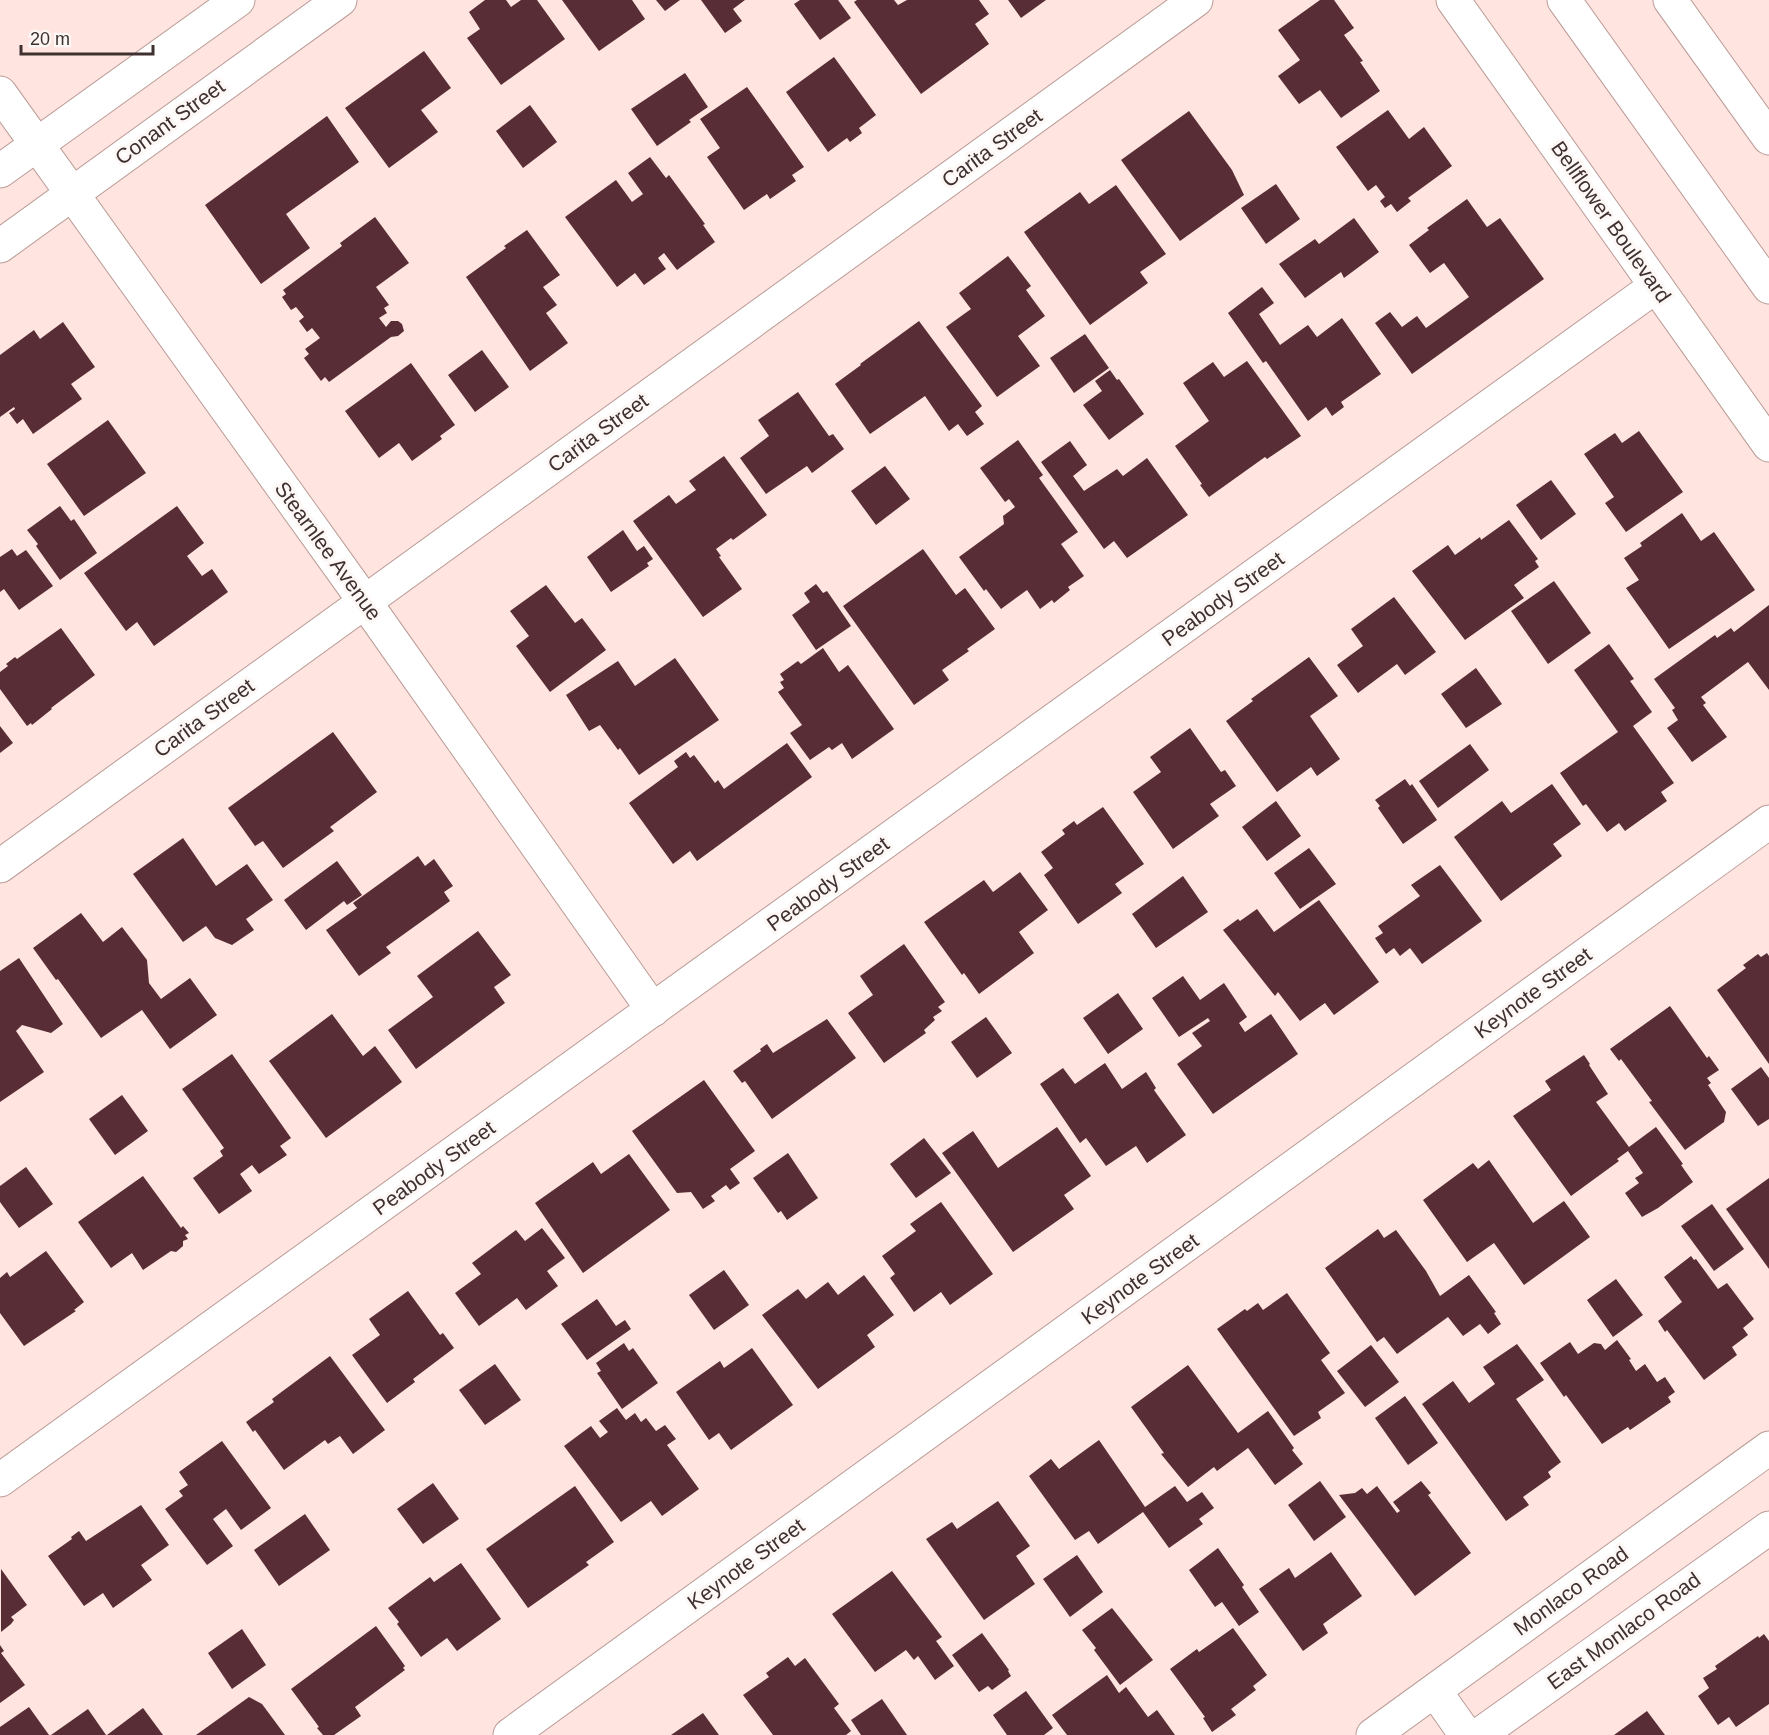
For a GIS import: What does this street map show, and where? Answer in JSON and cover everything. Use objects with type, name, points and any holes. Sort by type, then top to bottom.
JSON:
[{"type":"street","name":"Conant Street","points":[[0,246],[340,0]]},
{"type":"street","name":"Carita Street","points":[[0,866],[1196,0]]},
{"type":"street","name":"Bellflower Boulevard","points":[[1453,0],[1769,445]]},
{"type":"street","points":[[1564,0],[1769,287]]},
{"type":"street","points":[[1670,0],[1769,138]]},
{"type":"street","points":[[0,171],[233,1]]},
{"type":"street","name":"Stearnlee Avenue","points":[[0,93],[365,602],[653,1010]]},
{"type":"street","name":"Peabody Street","points":[[0,1480],[1656,286]]},
{"type":"street","name":"Keynote Street","points":[[510,1735],[1769,822]]},
{"type":"street","name":"Monlaco Road","points":[[1373,1735],[1769,1448]]},
{"type":"street","name":"East Monlaco Road","points":[[1479,1735],[1769,1528]]},
{"type":"street","points":[[1435,1691],[1466,1735]]},
{"type":"building","points":[[485,0],[506,0],[511,7],[521,0],[537,0],[565,39],[501,85],[467,38],[480,29],[469,12]]},
{"type":"building","points":[[562,0],[632,0],[645,19],[599,51]]},
{"type":"building","points":[[656,0],[680,0],[665,11]]},
{"type":"building","points":[[701,0],[745,0],[733,9],[742,21],[725,33]]},
{"type":"building","points":[[800,0],[838,0],[851,18],[820,40],[794,4]]},
{"type":"building","points":[[857,0],[894,0],[898,5],[907,0],[979,0],[989,14],[975,24],[989,44],[921,94],[854,2]]},
{"type":"building","points":[[1008,0],[1046,0],[1021,18]]},
{"type":"building","points":[[1320,0],[1334,0],[1354,28],[1344,35],[1363,61],[1360,62],[1380,91],[1341,118],[1320,90],[1299,104],[1278,76],[1300,60],[1278,30]]},
{"type":"building","points":[[424,51],[451,88],[421,110],[438,132],[389,168],[345,108]]},
{"type":"building","points":[[834,57],[876,115],[859,128],[862,133],[850,142],[847,138],[828,152],[786,92]]},
{"type":"building","points":[[685,73],[708,107],[657,146],[631,109]]},
{"type":"building","points":[[747,87],[804,167],[792,175],[796,181],[770,199],[767,194],[744,210],[707,157],[720,148],[700,119]]},
{"type":"building","points":[[530,105],[557,142],[523,168],[496,131]]},
{"type":"building","points":[[1388,110],[1409,139],[1424,127],[1452,166],[1408,198],[1411,201],[1397,212],[1391,204],[1385,208],[1380,201],[1385,197],[1376,185],[1368,191],[1336,147]]},
{"type":"building","points":[[1189,111],[1232,170],[1244,195],[1180,241],[1121,160]]},
{"type":"building","points":[[327,116],[359,162],[286,214],[310,248],[261,284],[205,205]]},
{"type":"building","points":[[650,157],[666,178],[669,175],[705,224],[703,225],[715,242],[677,270],[664,253],[658,258],[666,269],[644,285],[635,273],[617,287],[565,217],[616,180],[632,202],[643,194],[628,173]]},
{"type":"building","points":[[1276,184],[1300,219],[1266,244],[1241,208]]},
{"type":"building","points":[[1116,185],[1166,254],[1140,272],[1148,283],[1090,325],[1024,232],[1080,192],[1089,204]]},
{"type":"building","points":[[1467,199],[1487,227],[1500,218],[1544,279],[1412,374],[1375,323],[1390,312],[1402,327],[1417,316],[1426,328],[1469,297],[1444,263],[1430,273],[1409,245],[1429,230],[1427,228]]},
{"type":"building","points":[[375,217],[409,263],[376,287],[389,305],[384,308],[387,313],[379,318],[386,327],[391,321],[398,321],[402,324],[404,331],[398,336],[391,337],[329,382],[325,377],[321,381],[304,358],[309,354],[305,349],[320,338],[312,328],[307,332],[299,321],[304,317],[296,307],[291,310],[282,297],[286,294],[283,290],[342,246],[340,243]]},
{"type":"building","points":[[1354,218],[1379,252],[1344,278],[1341,272],[1305,298],[1279,264],[1315,239],[1319,244]]},
{"type":"building","points":[[527,230],[560,275],[543,287],[557,305],[546,313],[568,343],[530,371],[466,277]]},
{"type":"building","points":[[1008,256],[1031,286],[1026,290],[1045,316],[1018,336],[1040,366],[997,397],[946,327],[971,309],[959,293]]},
{"type":"building","points":[[1262,287],[1274,303],[1259,314],[1280,345],[1308,325],[1317,337],[1342,318],[1381,374],[1341,402],[1344,407],[1332,416],[1326,407],[1308,421],[1266,361],[1263,363],[1228,313]]},
{"type":"building","points":[[919,321],[982,406],[975,412],[984,424],[967,436],[958,424],[949,431],[925,396],[870,434],[835,384]]},
{"type":"building","points":[[63,322],[95,367],[71,384],[82,399],[33,434],[23,419],[17,424],[9,413],[15,409],[14,407],[0,417],[0,355],[34,330],[40,339]]},
{"type":"building","points":[[1085,334],[1109,368],[1074,393],[1050,358]]},
{"type":"building","points":[[482,350],[509,387],[475,412],[448,375]]},
{"type":"building","points":[[1247,361],[1301,436],[1267,459],[1265,457],[1209,497],[1175,446],[1209,421],[1183,383],[1213,362],[1224,377]]},
{"type":"building","points":[[411,363],[455,425],[440,436],[442,439],[412,461],[399,443],[379,458],[345,411]]},
{"type":"building","points":[[1110,370],[1144,414],[1109,440],[1083,405],[1102,391],[1095,381]]},
{"type":"building","points":[[798,392],[829,436],[833,434],[844,449],[812,473],[807,466],[766,494],[740,458],[769,436],[758,420]]},
{"type":"building","points":[[108,420],[146,473],[84,516],[47,464]]},
{"type":"building","points":[[1639,431],[1683,492],[1626,532],[1605,503],[1614,497],[1584,454],[1615,433],[1622,443]]},
{"type":"building","points":[[1018,440],[1043,475],[1039,478],[1078,532],[1061,544],[1084,576],[1068,587],[1070,590],[1054,603],[1052,600],[1040,609],[1027,590],[1001,609],[986,589],[984,591],[959,557],[1004,524],[1003,516],[1015,507],[1009,499],[1005,502],[980,468]]},
{"type":"building","points":[[1070,441],[1087,465],[1073,476],[1084,491],[1117,469],[1123,476],[1147,458],[1188,515],[1127,558],[1114,541],[1104,549],[1041,462]]},
{"type":"building","points":[[724,456],[767,515],[733,540],[731,538],[716,549],[721,556],[719,557],[742,589],[703,617],[633,521],[669,495],[676,504],[696,490],[689,481]]},
{"type":"building","points":[[885,466],[910,499],[876,525],[851,491]]},
{"type":"building","points":[[1551,480],[1576,514],[1541,540],[1516,505]]},
{"type":"building","points":[[60,506],[71,521],[74,519],[97,553],[60,580],[27,530]]},
{"type":"building","points":[[177,506],[204,543],[187,556],[202,576],[212,569],[228,592],[154,646],[137,622],[126,631],[84,573]]},
{"type":"building","points":[[1682,513],[1701,541],[1714,532],[1755,590],[1669,649],[1626,588],[1639,580],[1624,558],[1642,546],[1640,543]]},
{"type":"building","points":[[1509,520],[1538,559],[1535,561],[1539,567],[1514,585],[1524,598],[1465,640],[1412,571],[1448,545],[1455,555]]},
{"type":"building","points":[[623,530],[637,551],[644,546],[653,559],[647,563],[649,566],[611,592],[587,557]]},
{"type":"building","points":[[12,549],[17,556],[26,550],[53,586],[19,610],[4,589],[0,592],[0,557]]},
{"type":"building","points":[[923,549],[956,595],[965,588],[995,629],[942,670],[949,680],[914,705],[843,606]]},
{"type":"building","points":[[1554,581],[1591,633],[1548,664],[1511,611]]},
{"type":"building","points":[[816,584],[823,593],[827,591],[851,626],[816,650],[792,615],[810,602],[804,593]]},
{"type":"building","points":[[546,585],[575,623],[582,618],[606,650],[550,692],[516,646],[529,636],[510,611]]},
{"type":"building","points":[[1394,597],[1436,652],[1405,675],[1397,664],[1358,693],[1337,665],[1363,646],[1351,629]]},
{"type":"building","points":[[1769,605],[1769,690],[1748,662],[1701,697],[1706,703],[1703,705],[1727,737],[1692,762],[1667,728],[1678,720],[1672,710],[1675,708],[1654,679],[1715,635],[1717,638],[1731,628],[1734,632]]},
{"type":"building","points":[[61,628],[95,675],[32,725],[31,723],[27,726],[0,689],[0,672],[15,657],[17,659]]},
{"type":"building","points":[[1609,644],[1634,679],[1630,681],[1652,712],[1633,726],[1674,783],[1661,792],[1667,801],[1625,831],[1619,823],[1607,832],[1586,804],[1583,806],[1560,773],[1618,732],[1574,670]]},
{"type":"building","points":[[823,648],[839,672],[848,665],[894,729],[852,759],[842,743],[832,750],[829,747],[810,760],[790,733],[802,725],[778,692],[784,688],[780,682],[784,680],[780,674],[798,661],[801,664]]},
{"type":"building","points":[[1309,657],[1338,696],[1310,716],[1340,759],[1317,776],[1311,767],[1277,792],[1226,721],[1253,701],[1251,699]]},
{"type":"building","points":[[675,658],[719,720],[639,775],[600,725],[589,731],[566,695],[618,661],[635,686]]},
{"type":"building","points":[[1476,668],[1502,704],[1466,728],[1441,694]]},
{"type":"building","points":[[0,726],[13,743],[0,753]]},
{"type":"building","points":[[1190,728],[1221,772],[1225,770],[1236,786],[1210,804],[1219,816],[1173,849],[1133,792],[1161,772],[1150,757]]},
{"type":"building","points":[[333,732],[377,792],[330,827],[334,831],[283,868],[263,841],[255,846],[228,808]]},
{"type":"building","points":[[787,743],[812,777],[697,861],[690,851],[673,864],[629,803],[678,767],[674,761],[686,752],[690,758],[694,755],[715,783],[718,780],[724,789]]},
{"type":"building","points":[[1470,744],[1489,770],[1438,808],[1419,781]]},
{"type":"building","points":[[1405,779],[1410,786],[1412,784],[1437,820],[1403,844],[1375,800]]},
{"type":"building","points":[[1552,784],[1581,824],[1553,844],[1562,856],[1501,901],[1454,837],[1502,801],[1511,813]]},
{"type":"building","points":[[1276,801],[1301,836],[1267,861],[1242,827]]},
{"type":"building","points":[[1103,807],[1144,864],[1115,884],[1122,893],[1078,924],[1044,875],[1053,868],[1041,852],[1065,834],[1062,830],[1074,821],[1077,825]]},
{"type":"building","points":[[183,838],[216,886],[247,864],[273,900],[246,919],[254,930],[232,945],[215,938],[206,926],[183,942],[133,874]]},
{"type":"building","points":[[1309,848],[1336,884],[1300,909],[1274,873]]},
{"type":"building","points":[[418,856],[425,866],[434,859],[453,886],[444,892],[450,901],[386,947],[391,953],[359,976],[326,930],[357,908],[353,903]]},
{"type":"building","points":[[337,861],[362,895],[347,905],[344,901],[306,930],[284,900]]},
{"type":"building","points":[[1440,865],[1482,921],[1422,964],[1410,948],[1400,956],[1394,948],[1386,954],[1375,938],[1383,933],[1378,926],[1420,896],[1411,885]]},
{"type":"building","points":[[1020,872],[1048,910],[1019,932],[1034,953],[979,994],[964,973],[962,975],[924,922],[984,880],[993,892]]},
{"type":"building","points":[[1183,876],[1208,912],[1156,948],[1132,914]]},
{"type":"building","points":[[1319,900],[1379,982],[1334,1015],[1325,1003],[1300,1021],[1278,992],[1275,996],[1223,930],[1257,909],[1274,932]]},
{"type":"building","points":[[81,913],[103,942],[122,927],[147,960],[149,983],[161,999],[190,978],[217,1015],[170,1049],[142,1010],[101,1038],[33,948]]},
{"type":"building","points":[[478,931],[511,975],[494,987],[505,1003],[416,1069],[388,1030],[433,997],[417,976]]},
{"type":"building","points":[[904,944],[945,1002],[938,1007],[942,1011],[933,1017],[935,1020],[924,1030],[926,1033],[884,1063],[848,1013],[873,995],[860,976]]},
{"type":"building","points":[[1767,953],[1769,956],[1769,1064],[1717,990],[1746,968],[1743,965],[1758,954],[1761,957]]},
{"type":"building","points":[[19,958],[63,1024],[51,1033],[22,1025],[16,1031],[44,1072],[0,1102],[0,971]]},
{"type":"building","points":[[1183,976],[1200,1000],[1224,983],[1247,1017],[1239,1023],[1245,1032],[1271,1014],[1298,1054],[1213,1114],[1177,1064],[1202,1046],[1192,1033],[1210,1021],[1208,1018],[1179,1037],[1152,998]]},
{"type":"building","points":[[1118,993],[1143,1029],[1108,1054],[1083,1018]]},
{"type":"building","points":[[1670,1006],[1707,1058],[1709,1056],[1719,1070],[1707,1078],[1711,1083],[1708,1085],[1726,1112],[1724,1122],[1685,1150],[1649,1102],[1652,1101],[1621,1059],[1619,1061],[1610,1049]]},
{"type":"building","points":[[332,1014],[363,1056],[375,1046],[402,1082],[326,1138],[269,1061]]},
{"type":"building","points":[[986,1017],[1012,1053],[977,1078],[951,1042]]},
{"type":"building","points":[[827,1019],[856,1058],[772,1119],[745,1081],[742,1083],[733,1071],[767,1044],[773,1053]]},
{"type":"building","points":[[232,1054],[291,1138],[280,1146],[287,1155],[259,1174],[252,1165],[240,1174],[252,1191],[219,1214],[193,1178],[223,1156],[220,1151],[224,1148],[182,1089]]},
{"type":"building","points":[[1584,1055],[1608,1094],[1596,1102],[1629,1147],[1656,1127],[1693,1182],[1642,1217],[1625,1193],[1639,1183],[1635,1178],[1643,1173],[1628,1151],[1617,1159],[1619,1161],[1571,1196],[1513,1116],[1551,1090],[1545,1081]]},
{"type":"building","points":[[1105,1063],[1122,1089],[1146,1072],[1156,1088],[1154,1090],[1186,1135],[1147,1163],[1136,1146],[1106,1166],[1086,1138],[1080,1143],[1040,1084],[1063,1068],[1075,1084]]},
{"type":"building","points":[[1761,1067],[1769,1078],[1769,1119],[1758,1126],[1731,1089]]},
{"type":"building","points":[[704,1080],[755,1151],[730,1169],[740,1183],[730,1190],[726,1185],[711,1196],[715,1201],[703,1209],[691,1192],[677,1193],[632,1131]]},
{"type":"building","points":[[122,1095],[148,1131],[115,1155],[89,1119]]},
{"type":"building","points":[[1057,1127],[1091,1176],[1064,1195],[1074,1209],[1013,1252],[942,1153],[973,1131],[998,1168]]},
{"type":"building","points":[[924,1138],[951,1173],[916,1198],[890,1164]]},
{"type":"building","points":[[788,1153],[818,1198],[787,1220],[781,1211],[778,1213],[753,1178]]},
{"type":"building","points":[[629,1154],[670,1210],[583,1273],[535,1203],[593,1162],[601,1174]]},
{"type":"building","points":[[1489,1160],[1533,1223],[1564,1201],[1590,1237],[1524,1285],[1494,1243],[1467,1262],[1423,1200],[1473,1163],[1478,1169]]},
{"type":"building","points":[[26,1167],[53,1204],[19,1228],[0,1202],[0,1186]]},
{"type":"building","points":[[143,1176],[181,1228],[183,1226],[189,1233],[185,1235],[188,1239],[183,1241],[183,1246],[176,1252],[171,1251],[143,1270],[132,1253],[111,1268],[78,1222]]},
{"type":"building","points":[[1769,1178],[1769,1269],[1726,1209]]},
{"type":"building","points":[[941,1202],[993,1274],[950,1305],[941,1292],[914,1312],[890,1278],[895,1274],[882,1256],[916,1231],[910,1224]]},
{"type":"building","points":[[1712,1204],[1744,1249],[1714,1271],[1681,1226]]},
{"type":"building","points":[[542,1228],[565,1258],[547,1271],[558,1286],[526,1310],[517,1298],[479,1326],[455,1293],[481,1274],[472,1263],[516,1230],[525,1241]]},
{"type":"building","points":[[1378,1229],[1384,1238],[1396,1230],[1426,1271],[1440,1296],[1469,1275],[1496,1312],[1494,1313],[1501,1324],[1488,1334],[1480,1324],[1463,1336],[1448,1317],[1397,1354],[1384,1337],[1377,1342],[1325,1268]]},
{"type":"building","points":[[46,1251],[84,1302],[74,1310],[76,1311],[24,1346],[0,1313],[0,1278],[7,1272],[10,1277]]},
{"type":"building","points":[[1691,1256],[1694,1260],[1696,1259],[1718,1289],[1727,1283],[1754,1319],[1743,1328],[1748,1335],[1732,1347],[1737,1355],[1704,1380],[1658,1321],[1682,1302],[1664,1277]]},
{"type":"building","points":[[724,1270],[749,1305],[714,1330],[689,1295]]},
{"type":"building","points":[[864,1275],[894,1315],[867,1335],[875,1347],[818,1389],[762,1315],[798,1289],[806,1299],[828,1282],[838,1295]]},
{"type":"building","points":[[1616,1279],[1643,1315],[1613,1337],[1587,1300]]},
{"type":"building","points":[[408,1291],[440,1335],[443,1333],[454,1348],[413,1379],[415,1382],[387,1403],[352,1355],[380,1335],[369,1319]]},
{"type":"building","points":[[1287,1293],[1330,1353],[1321,1360],[1345,1393],[1318,1412],[1321,1418],[1294,1436],[1217,1329],[1245,1309],[1247,1311],[1258,1303],[1263,1310]]},
{"type":"building","points":[[597,1299],[616,1326],[625,1320],[631,1329],[587,1360],[561,1324]]},
{"type":"building","points":[[1617,1340],[1631,1359],[1629,1360],[1636,1371],[1645,1364],[1657,1382],[1665,1377],[1675,1392],[1668,1397],[1671,1402],[1630,1430],[1628,1427],[1602,1444],[1540,1363],[1570,1342],[1578,1354],[1594,1343],[1601,1344],[1605,1350]]},
{"type":"building","points":[[624,1343],[629,1351],[633,1348],[658,1383],[622,1409],[597,1373],[601,1371],[596,1363]]},
{"type":"building","points":[[1517,1344],[1544,1380],[1516,1399],[1561,1462],[1548,1472],[1551,1477],[1523,1497],[1529,1505],[1506,1521],[1422,1404],[1453,1381],[1469,1403],[1495,1384],[1483,1367]]},
{"type":"building","points":[[1371,1345],[1399,1382],[1365,1407],[1337,1371]]},
{"type":"building","points":[[752,1348],[793,1405],[731,1450],[719,1433],[709,1440],[676,1392],[720,1361],[724,1368]]},
{"type":"building","points":[[330,1356],[385,1430],[353,1454],[340,1436],[328,1444],[325,1440],[284,1470],[255,1430],[253,1432],[246,1422],[274,1402],[272,1399]]},
{"type":"building","points":[[495,1364],[521,1400],[485,1425],[459,1390]]},
{"type":"building","points":[[1188,1365],[1238,1433],[1268,1411],[1303,1464],[1275,1485],[1248,1448],[1217,1471],[1214,1467],[1188,1487],[1161,1454],[1164,1453],[1131,1407]]},
{"type":"building","points":[[1405,1396],[1438,1443],[1408,1465],[1375,1418]]},
{"type":"building","points":[[617,1408],[626,1420],[635,1413],[641,1422],[646,1418],[656,1431],[665,1425],[676,1439],[667,1445],[699,1489],[662,1516],[651,1501],[621,1522],[564,1446],[591,1426],[600,1438],[608,1432],[599,1421]]},
{"type":"building","points":[[1099,1440],[1145,1507],[1175,1486],[1187,1502],[1202,1492],[1214,1508],[1199,1519],[1203,1524],[1169,1548],[1143,1512],[1098,1544],[1089,1531],[1075,1540],[1029,1476],[1051,1459],[1059,1469]]},
{"type":"building","points":[[222,1441],[271,1508],[241,1530],[226,1509],[213,1519],[233,1546],[207,1565],[165,1509],[183,1496],[179,1491],[188,1485],[179,1472]]},
{"type":"building","points":[[1320,1481],[1346,1517],[1314,1541],[1288,1505]]},
{"type":"building","points":[[1421,1481],[1431,1493],[1428,1495],[1471,1553],[1415,1596],[1339,1495],[1355,1493],[1362,1488],[1367,1494],[1377,1486],[1397,1513],[1400,1511],[1393,1502]]},
{"type":"building","points":[[433,1483],[459,1519],[423,1544],[397,1509]]},
{"type":"building","points":[[575,1486],[614,1542],[586,1562],[589,1565],[528,1608],[486,1549]]},
{"type":"building","points":[[998,1501],[1030,1546],[1016,1556],[1035,1584],[984,1620],[926,1539],[952,1522],[957,1529]]},
{"type":"building","points":[[141,1505],[169,1545],[141,1565],[152,1580],[113,1608],[103,1593],[84,1606],[48,1556],[72,1539],[71,1537],[79,1531],[86,1541]]},
{"type":"building","points":[[305,1514],[330,1550],[279,1586],[254,1550]]},
{"type":"building","points":[[1218,1548],[1244,1585],[1242,1587],[1259,1612],[1239,1626],[1222,1602],[1215,1607],[1189,1570]]},
{"type":"building","points":[[1331,1552],[1362,1596],[1323,1624],[1328,1633],[1303,1651],[1259,1589],[1289,1568],[1295,1578]]},
{"type":"building","points":[[1077,1555],[1103,1592],[1070,1617],[1043,1579]]},
{"type":"building","points":[[461,1563],[501,1619],[457,1651],[447,1638],[421,1657],[388,1608],[430,1577],[434,1582]]},
{"type":"building","points":[[1,1569],[27,1605],[11,1617],[14,1620],[1,1632]]},
{"type":"building","points":[[892,1571],[942,1637],[936,1641],[954,1666],[935,1680],[918,1656],[914,1660],[906,1650],[875,1672],[832,1614]]},
{"type":"building","points":[[1112,1608],[1153,1660],[1120,1685],[1082,1630]]},
{"type":"building","points":[[376,1626],[405,1666],[403,1668],[405,1670],[355,1707],[361,1716],[334,1735],[323,1735],[291,1689]]},
{"type":"building","points":[[1233,1628],[1267,1675],[1253,1686],[1256,1690],[1231,1709],[1236,1715],[1212,1732],[1203,1718],[1205,1717],[1170,1669],[1197,1649],[1199,1652]]},
{"type":"building","points":[[242,1629],[266,1665],[232,1689],[208,1653]]},
{"type":"building","points":[[982,1633],[1011,1676],[992,1690],[988,1686],[979,1692],[952,1655]]},
{"type":"building","points":[[1764,1634],[1769,1641],[1769,1704],[1736,1727],[1729,1717],[1718,1725],[1698,1696],[1709,1688],[1703,1678],[1717,1669],[1715,1666]]},
{"type":"building","points":[[0,1645],[4,1651],[1,1653],[25,1685],[0,1703]]},
{"type":"building","points":[[788,1657],[795,1666],[805,1658],[839,1704],[834,1708],[851,1731],[846,1735],[773,1735],[743,1695],[769,1677],[766,1673]]},
{"type":"building","points":[[1107,1675],[1119,1693],[1126,1687],[1148,1717],[1157,1710],[1175,1735],[1067,1735],[1052,1715]]},
{"type":"building","points":[[1026,1691],[1053,1728],[1044,1735],[1007,1735],[993,1715]]},
{"type":"building","points":[[249,1697],[262,1704],[285,1735],[196,1735]]},
{"type":"building","points":[[882,1699],[907,1735],[861,1735],[851,1720]]},
{"type":"building","points":[[29,1707],[49,1735],[0,1735],[0,1727]]},
{"type":"building","points":[[143,1708],[163,1735],[107,1735]]},
{"type":"building","points":[[88,1709],[106,1735],[51,1735]]},
{"type":"building","points":[[1647,1711],[1665,1735],[1614,1735]]},
{"type":"building","points":[[703,1713],[719,1735],[671,1735]]}]
